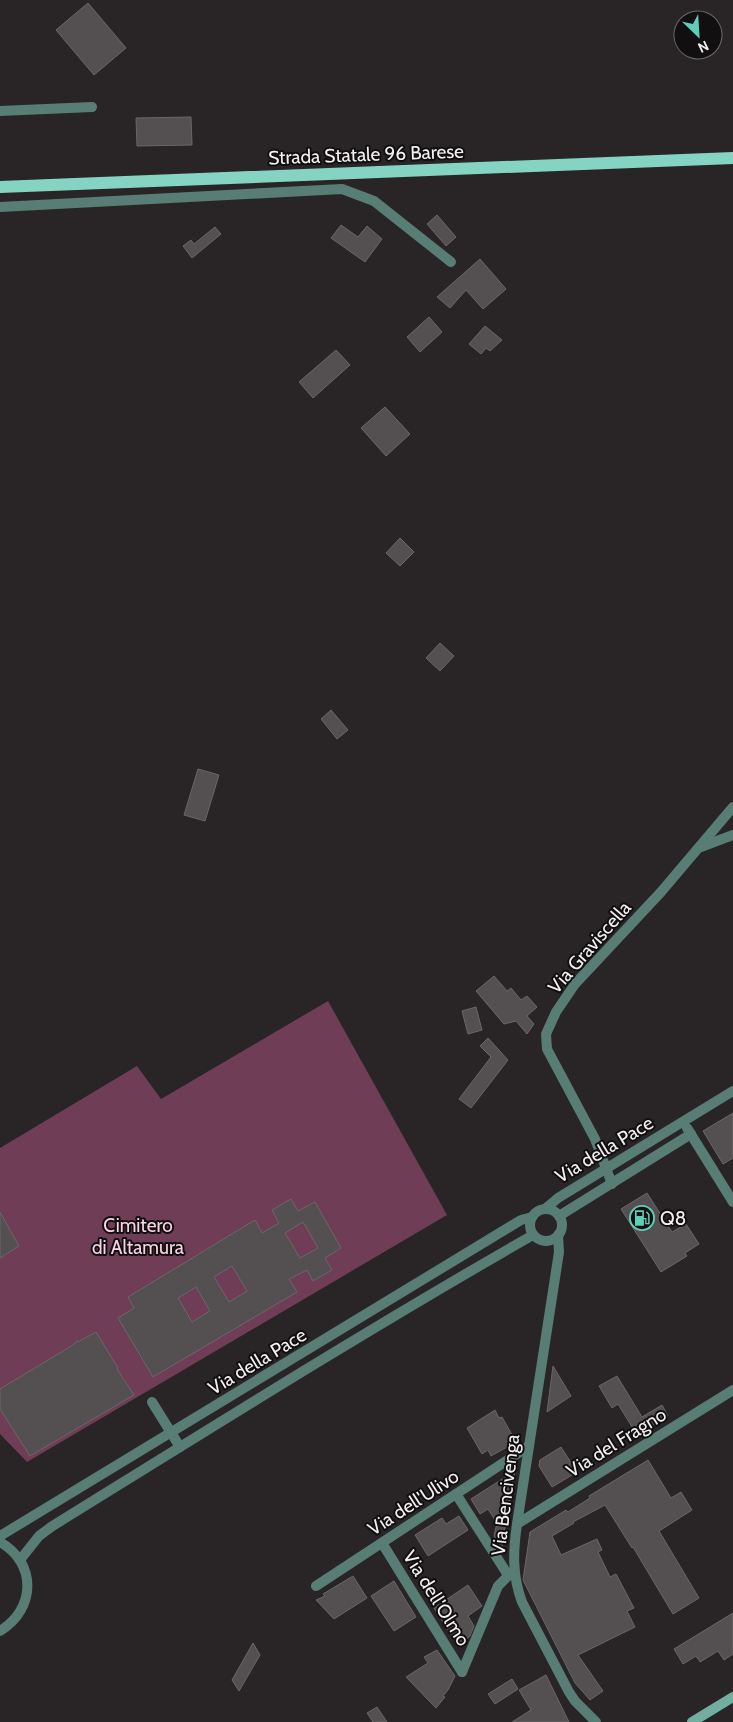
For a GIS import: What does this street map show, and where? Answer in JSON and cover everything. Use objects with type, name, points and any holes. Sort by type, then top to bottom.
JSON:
[{"type":"main road","name":"Strada Statale 96 Barese","points":[[0,187],[733,158]]},
{"type":"main road","points":[[692,1722],[733,1697]]},
{"type":"street","points":[[0,111],[92,107]]},
{"type":"street","points":[[0,207],[342,189],[374,201],[451,262]]},
{"type":"street","name":"Via Graviscella","points":[[612,1184],[596,1139],[546,1049],[546,1034],[556,1012],[575,984],[661,892],[733,807]]},
{"type":"street","points":[[699,848],[733,835]]},
{"type":"street","name":"Via della Pace","points":[[545,1209],[558,1198],[733,1091]]},
{"type":"street","points":[[683,1122],[733,1202]]},
{"type":"street","name":"Via della Pace","points":[[559,1216],[690,1134]]},
{"type":"street","points":[[545,1209],[555,1212],[559,1216],[562,1225],[554,1238],[539,1240],[533,1235],[530,1227],[535,1213],[545,1209]]},
{"type":"street","name":"Via della Pace","points":[[0,1536],[521,1220],[532,1217]]},
{"type":"street","name":"Via della Pace","points":[[20,1560],[39,1536],[51,1527],[454,1280],[533,1235]]},
{"type":"street","name":"Via Bencivenga","points":[[554,1238],[559,1252],[511,1572],[522,1602],[565,1685],[575,1701],[596,1722]]},
{"type":"street","name":"Via del Fragno","points":[[517,1524],[733,1390]]},
{"type":"street","points":[[152,1402],[180,1447]]},
{"type":"street","name":"Via dell'Ulivo","points":[[316,1586],[529,1446]]},
{"type":"street","points":[[456,1494],[511,1572]]},
{"type":"street","points":[[0,1542],[10,1547],[20,1560],[26,1573],[28,1587],[25,1602],[19,1615],[9,1626],[0,1631]]},
{"type":"street","name":"Via dell'Olmo","points":[[382,1543],[462,1672],[498,1586],[511,1572]]},
{"type":"green space","name":"Cimitero di Altamura","points":[[328,1001],[447,1215],[27,1462],[0,1434],[0,1148],[137,1066],[161,1099]]},
{"type":"building","points":[[88,3],[126,48],[94,75],[56,30]]},
{"type":"building","points":[[191,117],[192,145],[137,146],[136,118]]},
{"type":"building","points":[[437,215],[456,237],[446,246],[427,224]]},
{"type":"building","points":[[341,225],[358,237],[367,226],[382,239],[365,262],[331,238]]},
{"type":"building","points":[[215,227],[221,234],[192,258],[183,246],[191,240],[194,244]]},
{"type":"building","points":[[480,259],[506,289],[483,309],[466,290],[450,308],[437,297]]},
{"type":"building","points":[[429,317],[442,332],[420,352],[407,337]]},
{"type":"building","points":[[485,326],[502,340],[490,351],[486,348],[481,354],[469,344]]},
{"type":"building","points":[[336,350],[350,365],[313,398],[299,382]]},
{"type":"building","points":[[385,407],[410,434],[386,456],[361,428]]},
{"type":"building","points":[[400,538],[414,552],[400,566],[386,553]]},
{"type":"building","points":[[440,643],[454,656],[440,671],[426,658]]},
{"type":"building","points":[[331,710],[348,730],[337,739],[321,719]]},
{"type":"building","points":[[198,769],[219,775],[205,821],[184,815]]},
{"type":"building","points":[[494,976],[507,991],[511,988],[521,1000],[527,996],[537,1007],[527,1016],[534,1024],[527,1034],[516,1021],[504,1024],[476,991]]},
{"type":"building","points":[[476,1007],[482,1030],[468,1034],[462,1011]]},
{"type":"building","points":[[488,1038],[508,1060],[471,1108],[459,1099],[491,1057],[480,1046]]},
{"type":"building","points":[[733,1113],[733,1158],[723,1164],[703,1131]]},
{"type":"building","points":[[647,1193],[672,1232],[686,1224],[699,1244],[685,1253],[687,1256],[661,1272],[621,1209]]},
{"type":"building","points":[[291,1199],[298,1211],[315,1202],[341,1248],[325,1258],[332,1270],[313,1281],[307,1270],[289,1279],[297,1292],[153,1377],[118,1318],[134,1308],[128,1297],[255,1220],[262,1233],[279,1223],[272,1210]],"holes":[[[303,1222],[318,1248],[300,1258],[285,1233]],[[232,1266],[247,1291],[229,1302],[214,1277]],[[196,1287],[210,1311],[192,1322],[178,1298]]]},
{"type":"building","points":[[0,1212],[19,1246],[0,1258]]},
{"type":"building","points":[[96,1332],[134,1395],[30,1456],[0,1409],[0,1389],[77,1341]]},
{"type":"building","points":[[553,1366],[571,1396],[547,1412]]},
{"type":"building","points":[[617,1376],[642,1417],[662,1405],[668,1416],[637,1435],[618,1404],[612,1408],[599,1386]]},
{"type":"building","points":[[495,1410],[499,1418],[502,1417],[516,1442],[491,1456],[488,1450],[482,1454],[467,1428]]},
{"type":"building","points":[[561,1447],[577,1472],[552,1487],[539,1466],[540,1460]]},
{"type":"building","points":[[648,1460],[671,1498],[681,1492],[692,1510],[659,1531],[699,1598],[673,1614],[633,1547],[605,1505],[552,1536],[561,1555],[597,1539],[602,1550],[598,1552],[610,1577],[616,1574],[634,1608],[627,1611],[635,1627],[578,1655],[603,1691],[590,1700],[575,1683],[523,1580],[530,1532],[566,1510],[568,1512],[590,1498],[589,1496]]},
{"type":"building","points":[[515,1471],[502,1548],[494,1536],[497,1523],[488,1509],[480,1514],[471,1499]]},
{"type":"building","points":[[459,1516],[468,1530],[428,1556],[415,1535],[442,1518],[446,1524]]},
{"type":"building","points":[[353,1576],[367,1598],[334,1619],[316,1600],[325,1596],[323,1594]]},
{"type":"building","points":[[394,1581],[416,1617],[394,1631],[371,1596]]},
{"type":"building","points":[[468,1585],[482,1606],[468,1616],[474,1626],[470,1636],[460,1646],[434,1608]]},
{"type":"building","points":[[733,1613],[733,1654],[724,1660],[718,1651],[700,1662],[696,1656],[683,1664],[674,1649]]},
{"type":"building","points":[[253,1643],[260,1655],[239,1691],[232,1680]]},
{"type":"building","points":[[437,1650],[455,1676],[443,1696],[445,1697],[436,1708],[406,1677],[428,1663],[424,1657]]},
{"type":"building","points":[[546,1675],[569,1722],[512,1722],[531,1710],[519,1690]]},
{"type":"building","points":[[512,1679],[518,1689],[495,1704],[488,1694]]},
{"type":"building","points":[[377,1707],[387,1722],[373,1722],[367,1713]]},
{"type":"place","name":"Q8","points":[[642,1218]]}]
